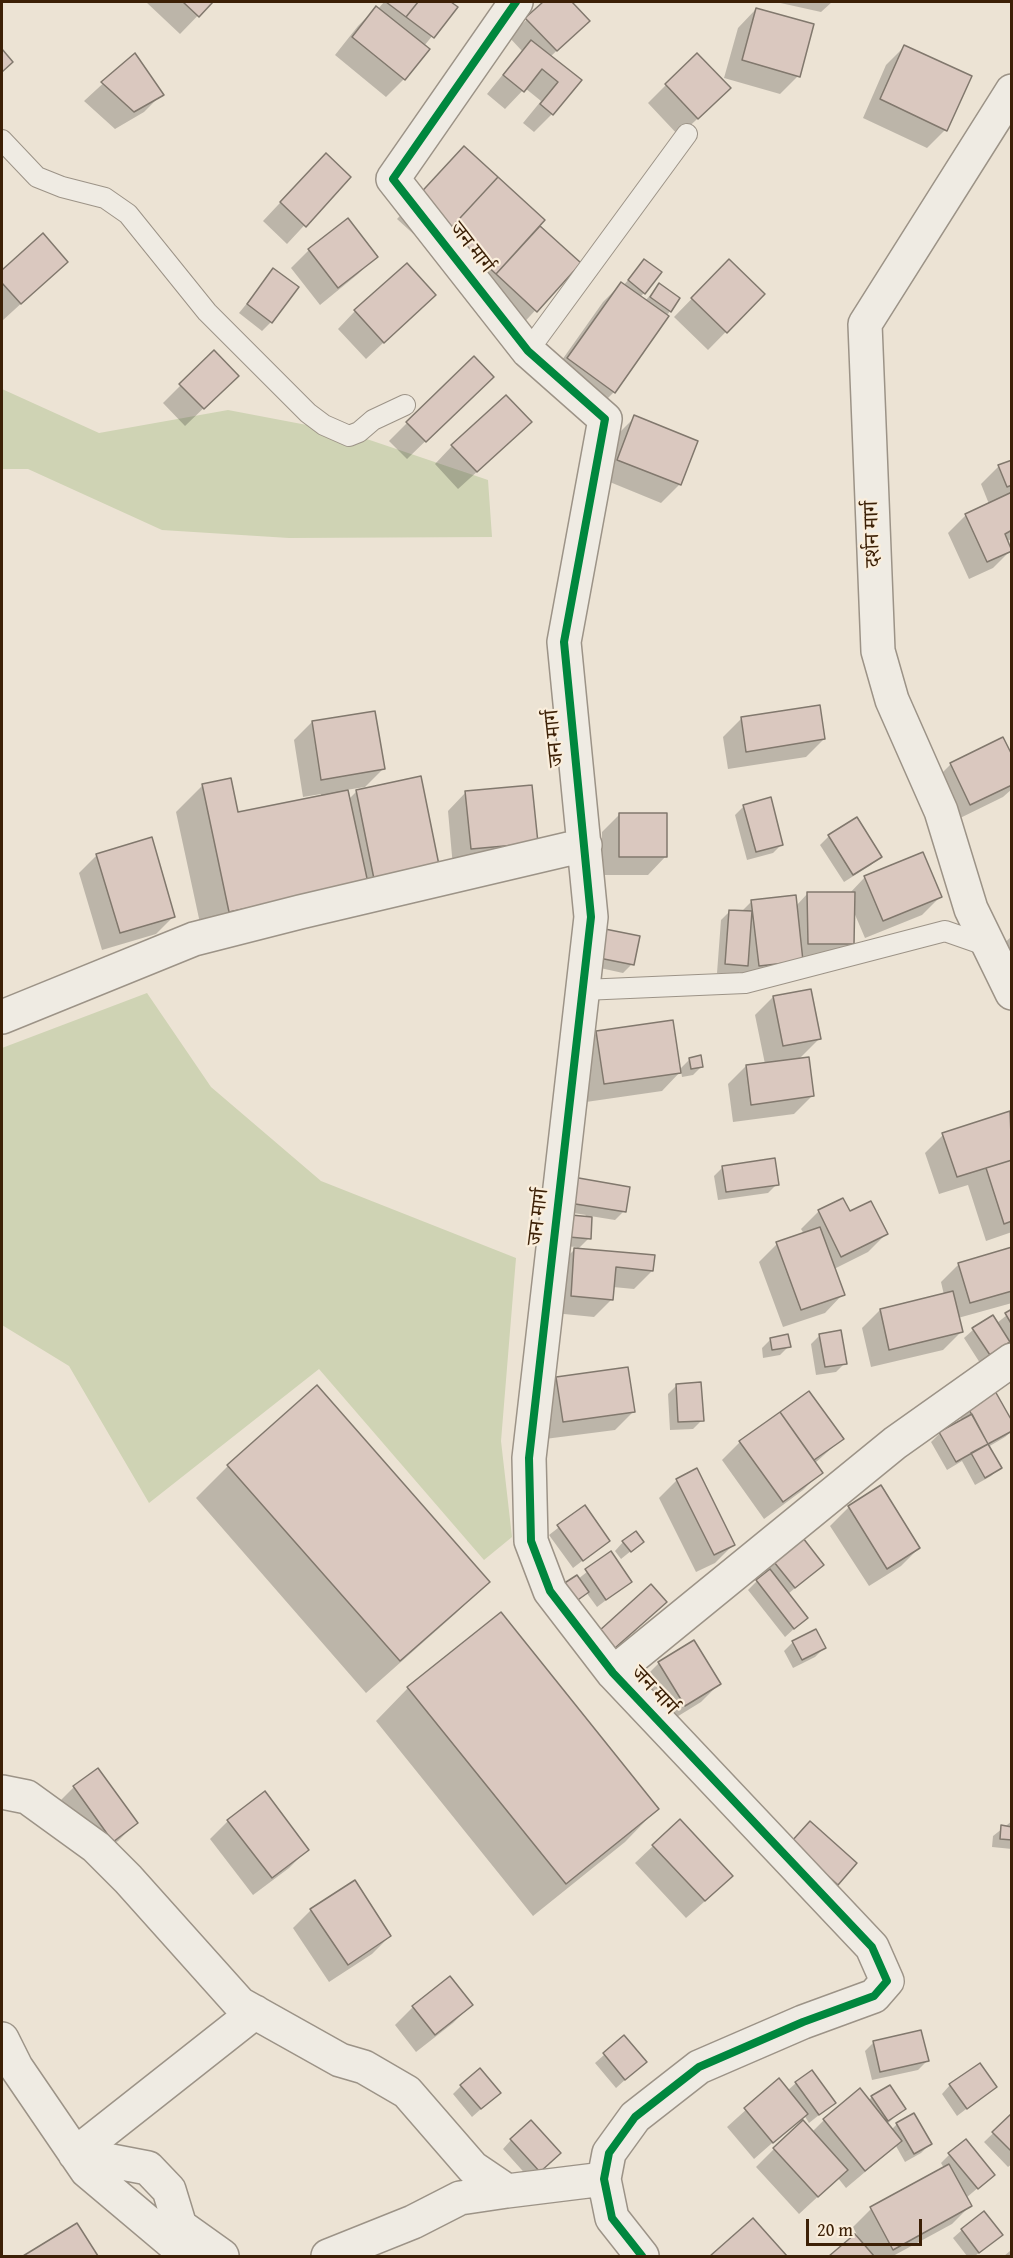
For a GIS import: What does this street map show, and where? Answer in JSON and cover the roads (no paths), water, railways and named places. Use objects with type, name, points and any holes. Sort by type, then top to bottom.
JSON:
[{"type":"street","name":"जन मार्ग","points":[[516,2],[393,178],[528,351],[605,418],[564,642],[591,917],[529,1458],[531,1541],[550,1591],[613,1673],[872,1947],[887,1981],[874,1996],[803,2022],[699,2067],[634,2118],[609,2153],[604,2179],[612,2218],[642,2256]]},
{"type":"street","name":"दर्शन मार्ग","points":[[1011,91],[865,324],[878,651],[892,700],[941,812],[970,909],[1011,993]]},
{"type":"street","points":[[2,1017],[194,939],[585,845]]},
{"type":"street","points":[[613,1673],[895,1443],[1011,1360]]},
{"type":"street","points":[[2,1792],[27,1797],[96,1847],[128,1879],[240,2004],[340,2060],[364,2067],[407,2092],[473,2168],[507,2191]]},
{"type":"street","points":[[75,2154],[255,2012]]},
{"type":"street","points":[[2,2039],[15,2067],[87,2171],[188,2256]]},
{"type":"street","points":[[75,2154],[148,2168],[169,2190],[180,2226],[222,2256]]},
{"type":"street","points":[[328,2256],[413,2222],[460,2198],[604,2179]]},
{"type":"lane","points":[[528,351],[687,134]]},
{"type":"lane","points":[[2,140],[37,177],[62,188],[105,198],[128,214],[215,320],[308,413],[324,425],[349,436],[359,432],[373,420],[405,405]]},
{"type":"lane","points":[[583,990],[745,983],[945,931],[988,946]]}]
